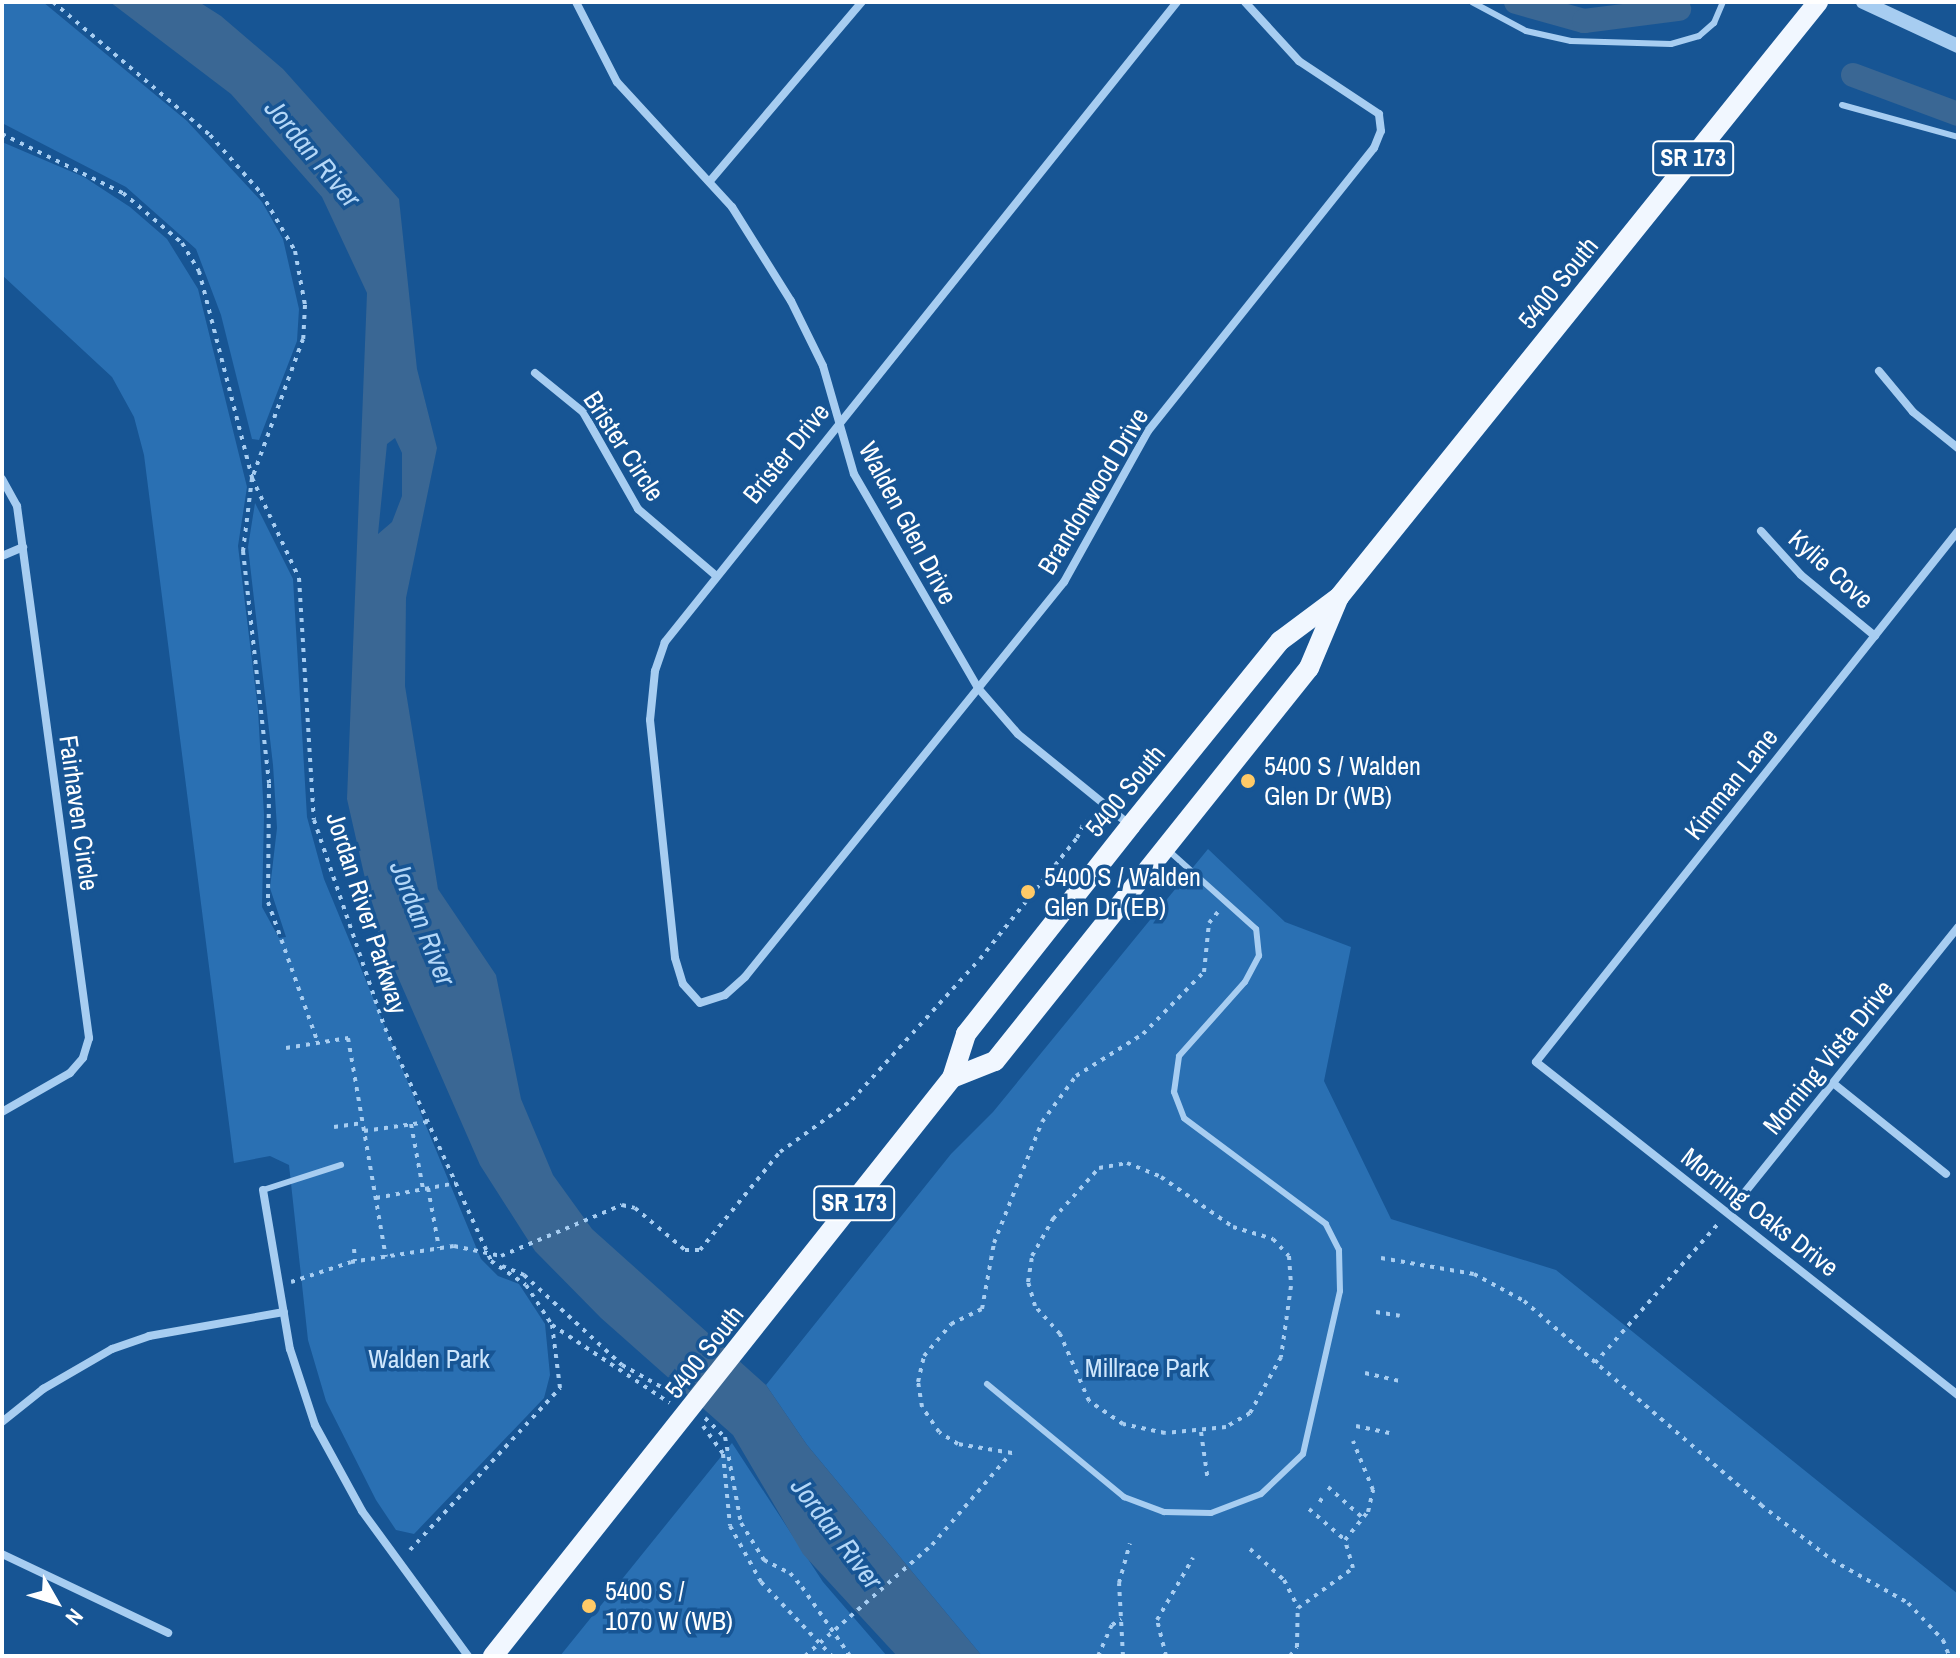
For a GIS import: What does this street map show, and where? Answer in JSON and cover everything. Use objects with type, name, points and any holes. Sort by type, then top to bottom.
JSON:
[{"type":"main road","name":"5400 South","points":[[493,1656],[669,1441],[952,1078],[966,1034],[1131,825],[1280,641],[1339,597],[1818,2]]},
{"type":"main road","name":"5400 South","points":[[952,1078],[995,1061],[1166,849],[1309,668],[1339,597]]},
{"type":"street","name":"Walden Glen Drive","points":[[576,2],[617,82],[710,181],[752,236],[809,332],[854,474],[978,688],[1018,734],[1131,825]]},
{"type":"street","points":[[710,181],[862,2]]},
{"type":"street","name":"Brister Drive","points":[[700,1003],[683,984],[675,958],[650,703],[665,642],[714,574],[1177,2]]},
{"type":"street","name":"Brandonwood Drive","points":[[700,1003],[725,995],[745,977],[1069,574],[1148,431],[1378,139],[1383,121],[1379,114],[1299,61],[1245,2]]},
{"type":"street","points":[[1863,2],[1958,46]]},
{"type":"street","points":[[1879,371],[1913,412],[1958,448]]},
{"type":"street","name":"Brister Circle","points":[[535,373],[583,412],[638,509],[714,574]]},
{"type":"street","name":"Fairhaven Circle","points":[[2,479],[17,506],[89,1038],[83,1058],[70,1073],[2,1112]]},
{"type":"street","name":"Kylie Cove","points":[[1761,531],[1801,575],[1875,636]]},
{"type":"street","name":"Kimman Lane","points":[[1536,1062],[1958,531]]},
{"type":"street","points":[[2,556],[23,547]]},
{"type":"street","name":"Morning Vista Drive","points":[[1729,1212],[1958,927]]},
{"type":"street","name":"Morning Oaks Drive","points":[[1536,1062],[1958,1395]]},
{"type":"street","points":[[1833,1083],[1946,1174]]},
{"type":"street","points":[[263,1190],[284,1312],[315,1425],[396,1563],[468,1656]]},
{"type":"street","points":[[2,1422],[54,1381],[112,1349],[149,1336],[284,1312]]},
{"type":"street","points":[[2,1554],[168,1633]]},
{"type":"lane","points":[[1472,2],[1526,31],[1571,41],[1671,44],[1699,36],[1714,23],[1723,2]]},
{"type":"lane","points":[[1842,105],[1958,137]]},
{"type":"lane","points":[[987,1384],[1124,1497],[1164,1512],[1211,1513],[1261,1494],[1303,1454],[1340,1291],[1339,1250],[1326,1224],[1184,1118],[1174,1092],[1179,1056],[1245,982],[1259,956],[1256,929],[1166,849]]},
{"type":"lane","points":[[263,1190],[341,1165]]},
{"type":"path","points":[[53,2],[210,135],[261,193],[295,251],[305,305],[303,339],[252,478],[243,551],[269,784],[266,889],[318,1043]]},
{"type":"path","name":"Jordan River Parkway","points":[[2,134],[106,182],[182,243],[210,304],[252,478],[287,546],[303,596],[310,772],[321,851],[358,937],[385,1028],[488,1253],[526,1285],[552,1325],[679,1409]]},
{"type":"path","points":[[302,1281],[355,1261],[439,1248],[462,1246],[501,1256],[613,1206],[635,1208],[685,1250],[700,1250],[780,1152],[852,1100],[980,959],[1077,838],[1085,820]]},
{"type":"path","points":[[805,1656],[932,1545],[1012,1453],[958,1444],[939,1432],[922,1407],[918,1382],[924,1356],[951,1324],[982,1309],[994,1243],[1042,1122],[1076,1076],[1143,1034],[1204,972],[1209,923],[1228,901]]},
{"type":"path","points":[[286,1048],[348,1038],[386,1257]]},
{"type":"path","points":[[364,1131],[427,1122]]},
{"type":"path","points":[[334,1127],[363,1123]]},
{"type":"path","points":[[411,1124],[439,1248]]},
{"type":"path","points":[[1127,1163],[1161,1177],[1212,1216],[1273,1239],[1289,1256],[1291,1286],[1281,1357],[1267,1391],[1250,1413],[1226,1427],[1201,1431],[1165,1433],[1123,1424],[1089,1401],[1060,1334],[1035,1306],[1028,1282],[1032,1256],[1053,1219],[1099,1168],[1127,1163]]},
{"type":"path","points":[[376,1198],[456,1183]]},
{"type":"path","points":[[1595,1363],[1729,1212]]},
{"type":"path","points":[[354,1249],[355,1261]]},
{"type":"path","points":[[1381,1258],[1474,1274],[1524,1301],[1820,1551],[1908,1603],[1943,1640],[1949,1656]]},
{"type":"path","points":[[1376,1312],[1400,1316]]},
{"type":"path","points":[[396,1563],[465,1495],[560,1388],[552,1325]]},
{"type":"path","points":[[1365,1373],[1400,1381]]},
{"type":"path","points":[[701,1422],[723,1454],[730,1526],[761,1582],[832,1656]]},
{"type":"path","points":[[1356,1426],[1389,1433]]},
{"type":"path","points":[[1201,1431],[1208,1481]]},
{"type":"path","points":[[1345,1540],[1363,1518],[1373,1490],[1353,1441]]},
{"type":"path","points":[[1328,1487],[1363,1518]]},
{"type":"path","points":[[1319,1499],[1327,1504]]},
{"type":"path","points":[[1298,1608],[1353,1568],[1345,1540],[1309,1509]]},
{"type":"path","points":[[1123,1656],[1119,1583],[1130,1543]]},
{"type":"path","points":[[1250,1549],[1286,1578],[1298,1608],[1297,1647],[1290,1656]]},
{"type":"path","points":[[1166,1656],[1157,1620],[1193,1558]]},
{"type":"path","points":[[1098,1656],[1112,1625],[1121,1619]]},
{"type":"green space","points":[[2,2],[43,2],[187,121],[262,202],[283,239],[299,309],[297,341],[259,440],[252,439],[221,315],[196,249],[126,187],[2,123]]},
{"type":"green space","name":"Walden Park","points":[[2,142],[84,177],[130,207],[167,239],[198,289],[247,487],[238,546],[258,710],[264,815],[262,907],[279,938],[286,937],[270,888],[277,828],[273,765],[248,547],[255,503],[293,579],[307,817],[324,879],[481,1259],[498,1276],[519,1284],[545,1324],[550,1375],[544,1398],[414,1534],[396,1530],[376,1500],[326,1401],[308,1340],[289,1165],[270,1156],[234,1163],[144,455],[134,417],[112,377],[2,275]]},
{"type":"green space","name":"Millrace Park","points":[[1208,849],[1285,922],[1351,947],[1324,1081],[1391,1219],[1556,1270],[1958,1594],[1958,1656],[982,1656],[807,1445],[766,1385],[951,1154],[993,1112]]},
{"type":"green space","points":[[732,1443],[823,1582],[887,1656],[560,1656]]},
{"type":"water","name":"Jordan River","points":[[110,2],[199,2],[221,16],[283,69],[399,199],[417,369],[437,448],[406,598],[405,686],[438,889],[496,975],[521,1099],[553,1175],[592,1229],[766,1385],[807,1445],[982,1656],[897,1656],[803,1554],[733,1435],[601,1318],[535,1251],[480,1165],[376,927],[347,799],[367,293],[322,197],[231,94]],"holes":[[[395,438],[402,453],[402,496],[392,522],[378,534],[387,444]]]},
{"type":"waterway","points":[[1516,2],[1584,21],[1679,9]]},
{"type":"waterway","points":[[1853,75],[1958,114]]},
{"type":"place","name":"5400 S / Walden Glen Dr (WB)","points":[[1248,781]]},
{"type":"place","name":"5400 S / Walden Glen Dr (EB)","points":[[1028,892]]},
{"type":"place","name":"5400 S / 1070 W (WB)","points":[[589,1606]]}]
